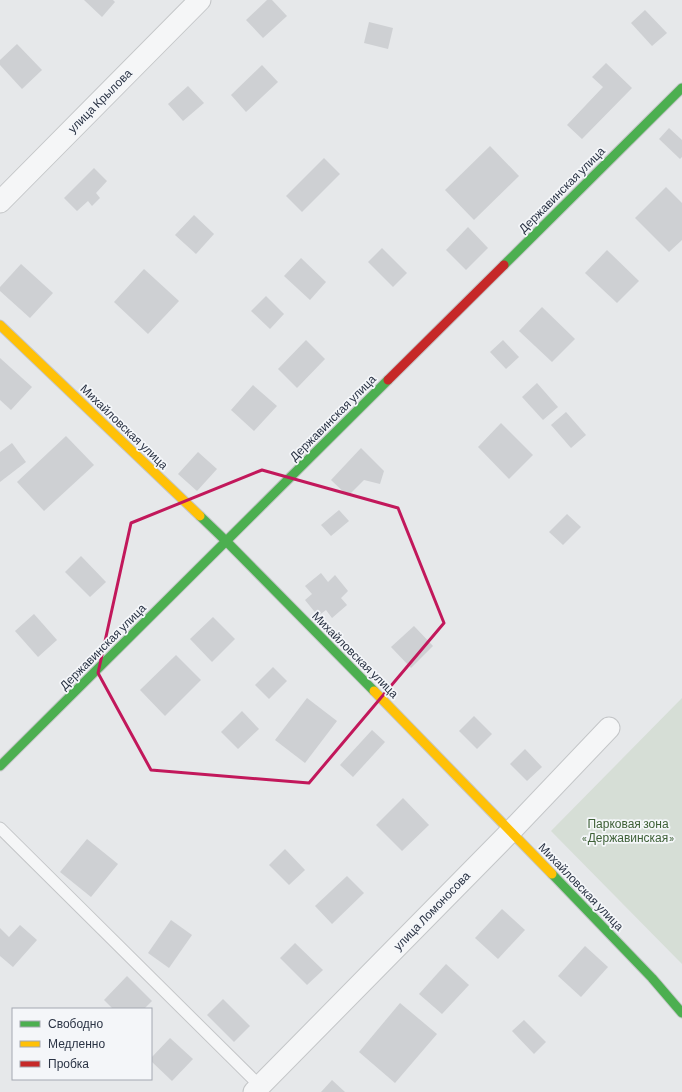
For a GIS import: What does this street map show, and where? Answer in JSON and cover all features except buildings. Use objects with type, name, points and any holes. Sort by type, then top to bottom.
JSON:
[{"type":"street","name":"улица Крылова","points":[[0,202],[200,0]]},
{"type":"street","name":"Державинская улица","points":[[0,766],[682,88]]},
{"type":"street","name":"Михайловская улица","points":[[0,325],[226,541],[511,831],[652,978],[682,1013]]},
{"type":"street","name":"улица Ломоносова","points":[[257,1089],[511,831],[609,728]]},
{"type":"lane","points":[[0,828],[257,1089]]},
{"type":"highlighted area","points":[[262,470],[398,508],[444,623],[309,783],[151,770],[98,673],[131,523]]},
{"type":"green space","name":"Парковая зона «Державинская»","points":[[682,698],[682,964],[551,831]]},
{"type":"traffic: fast","points":[[504,265],[682,88]]},
{"type":"traffic: fast","points":[[0,766],[388,380]]},
{"type":"traffic: fast","points":[[200,516],[374,691]]},
{"type":"traffic: fast","points":[[552,874],[652,978],[682,1013]]},
{"type":"traffic: slow","points":[[0,325],[200,516]]},
{"type":"traffic: slow","points":[[374,691],[552,874]]},
{"type":"traffic: jam","points":[[388,380],[504,265]]}]
